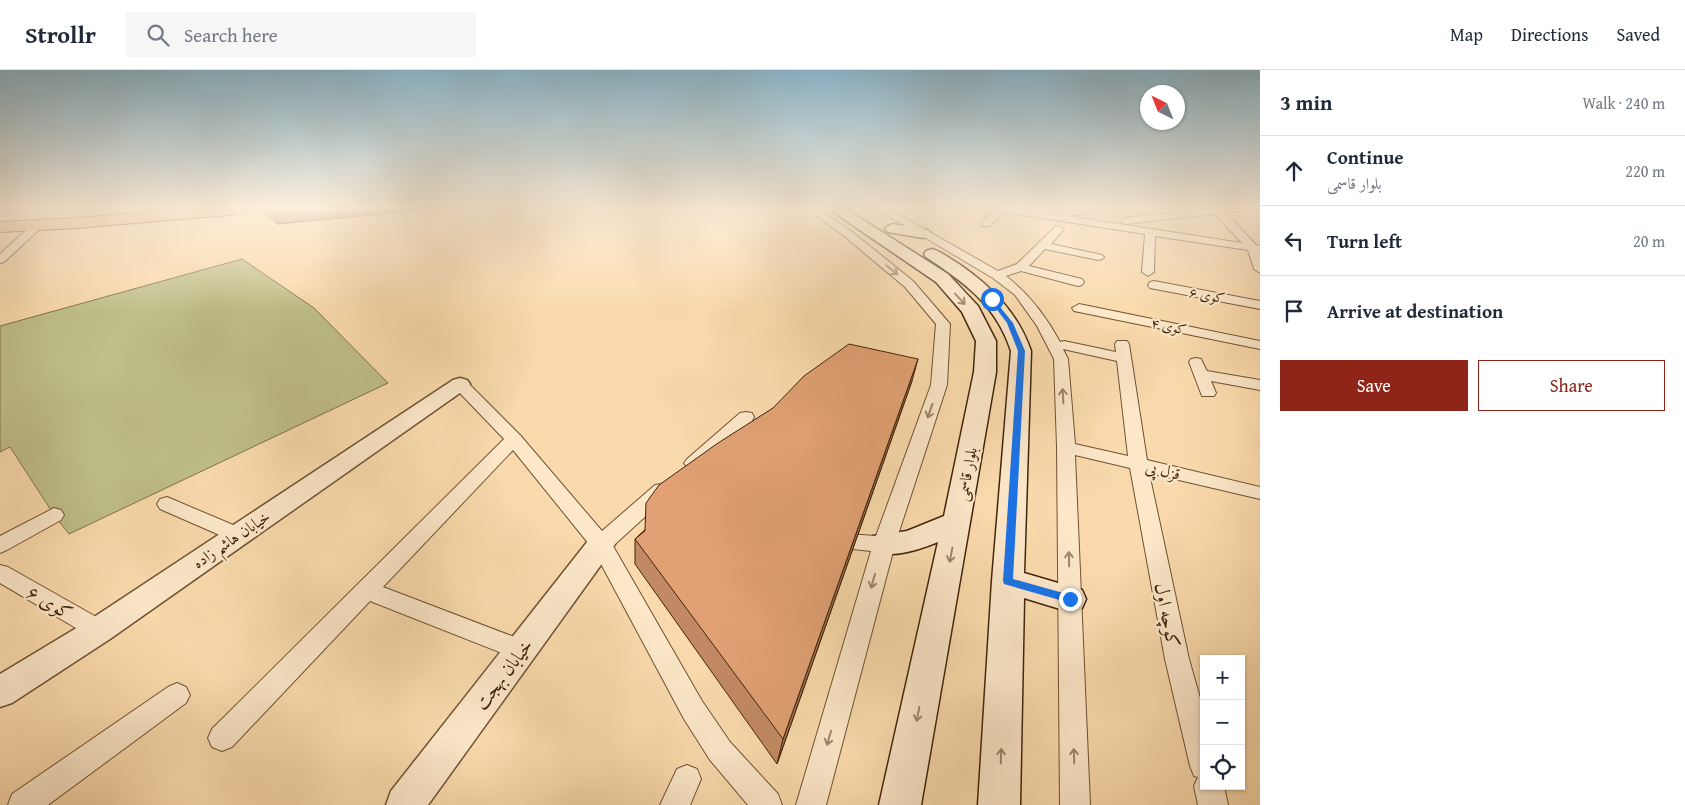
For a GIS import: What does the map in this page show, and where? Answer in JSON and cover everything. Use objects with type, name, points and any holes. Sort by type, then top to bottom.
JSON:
[{"type":"main road","name":"بلوار قاسمی","points":[[889,243],[942,278],[971,310],[986,341],[985,372],[900,805]]},
{"type":"main road","points":[[927,243],[992,299],[1010,323],[1021,351],[1008,581],[999,805]]},
{"type":"main road","points":[[884,544],[911,541],[957,522]]},
{"type":"main road","points":[[1008,581],[1070,599]]},
{"type":"street","points":[[0,260],[19,243]]},
{"type":"street","points":[[811,805],[884,544],[939,385],[943,324],[909,284],[860,243]]},
{"type":"street","points":[[941,243],[997,276],[1019,292],[1044,325],[1061,359],[1066,447],[1075,805]]},
{"type":"street","points":[[1148,272],[1149,243]]},
{"type":"street","points":[[1225,243],[1256,248],[1260,269]]},
{"type":"street","points":[[997,276],[1022,267],[1042,245],[1098,257]]},
{"type":"street","points":[[1022,267],[1078,282]]},
{"type":"street","name":"کوی ۶","points":[[1154,285],[1260,305]]},
{"type":"street","name":"کوی ۴","points":[[1079,308],[1260,345]]},
{"type":"street","name":"کوچه اول","points":[[1064,345],[1122,351],[1138,464],[1177,659],[1200,750]]},
{"type":"street","points":[[1208,392],[1198,368],[1260,385]]},
{"type":"street","points":[[460,384],[514,439],[601,544],[693,710],[720,751],[767,805]]},
{"type":"street","name":"خیابان هاشم زاده","points":[[0,692],[99,630],[460,384]]},
{"type":"street","points":[[601,544],[746,417]]},
{"type":"street","points":[[222,738],[514,439]]},
{"type":"street","name":"قزل پی","points":[[1066,447],[1260,493]]},
{"type":"street","points":[[167,504],[238,535]]},
{"type":"street","points":[[0,545],[54,515]]},
{"type":"street","points":[[808,539],[884,544]]},
{"type":"street","name":"خیابان بهجت","points":[[405,805],[601,544]]},
{"type":"street","name":"کوی ۶","points":[[0,573],[99,630]]},
{"type":"street","points":[[367,590],[522,650]]},
{"type":"street","points":[[23,805],[177,695]]},
{"type":"street","points":[[675,805],[687,779]]},
{"type":"street","points":[[1210,790],[1214,805]]},
{"type":"green space","points":[[242,259],[314,308],[388,383],[69,534],[54,515],[10,447],[0,452],[0,326]]},
{"type":"building","points":[[849,344],[918,359],[783,739],[635,539],[645,531],[646,503],[659,485],[718,443],[773,408],[804,376]]},
{"type":"route","points":[[992,299],[1010,323],[1021,351],[1021,383],[1008,581],[1070,599]]}]
